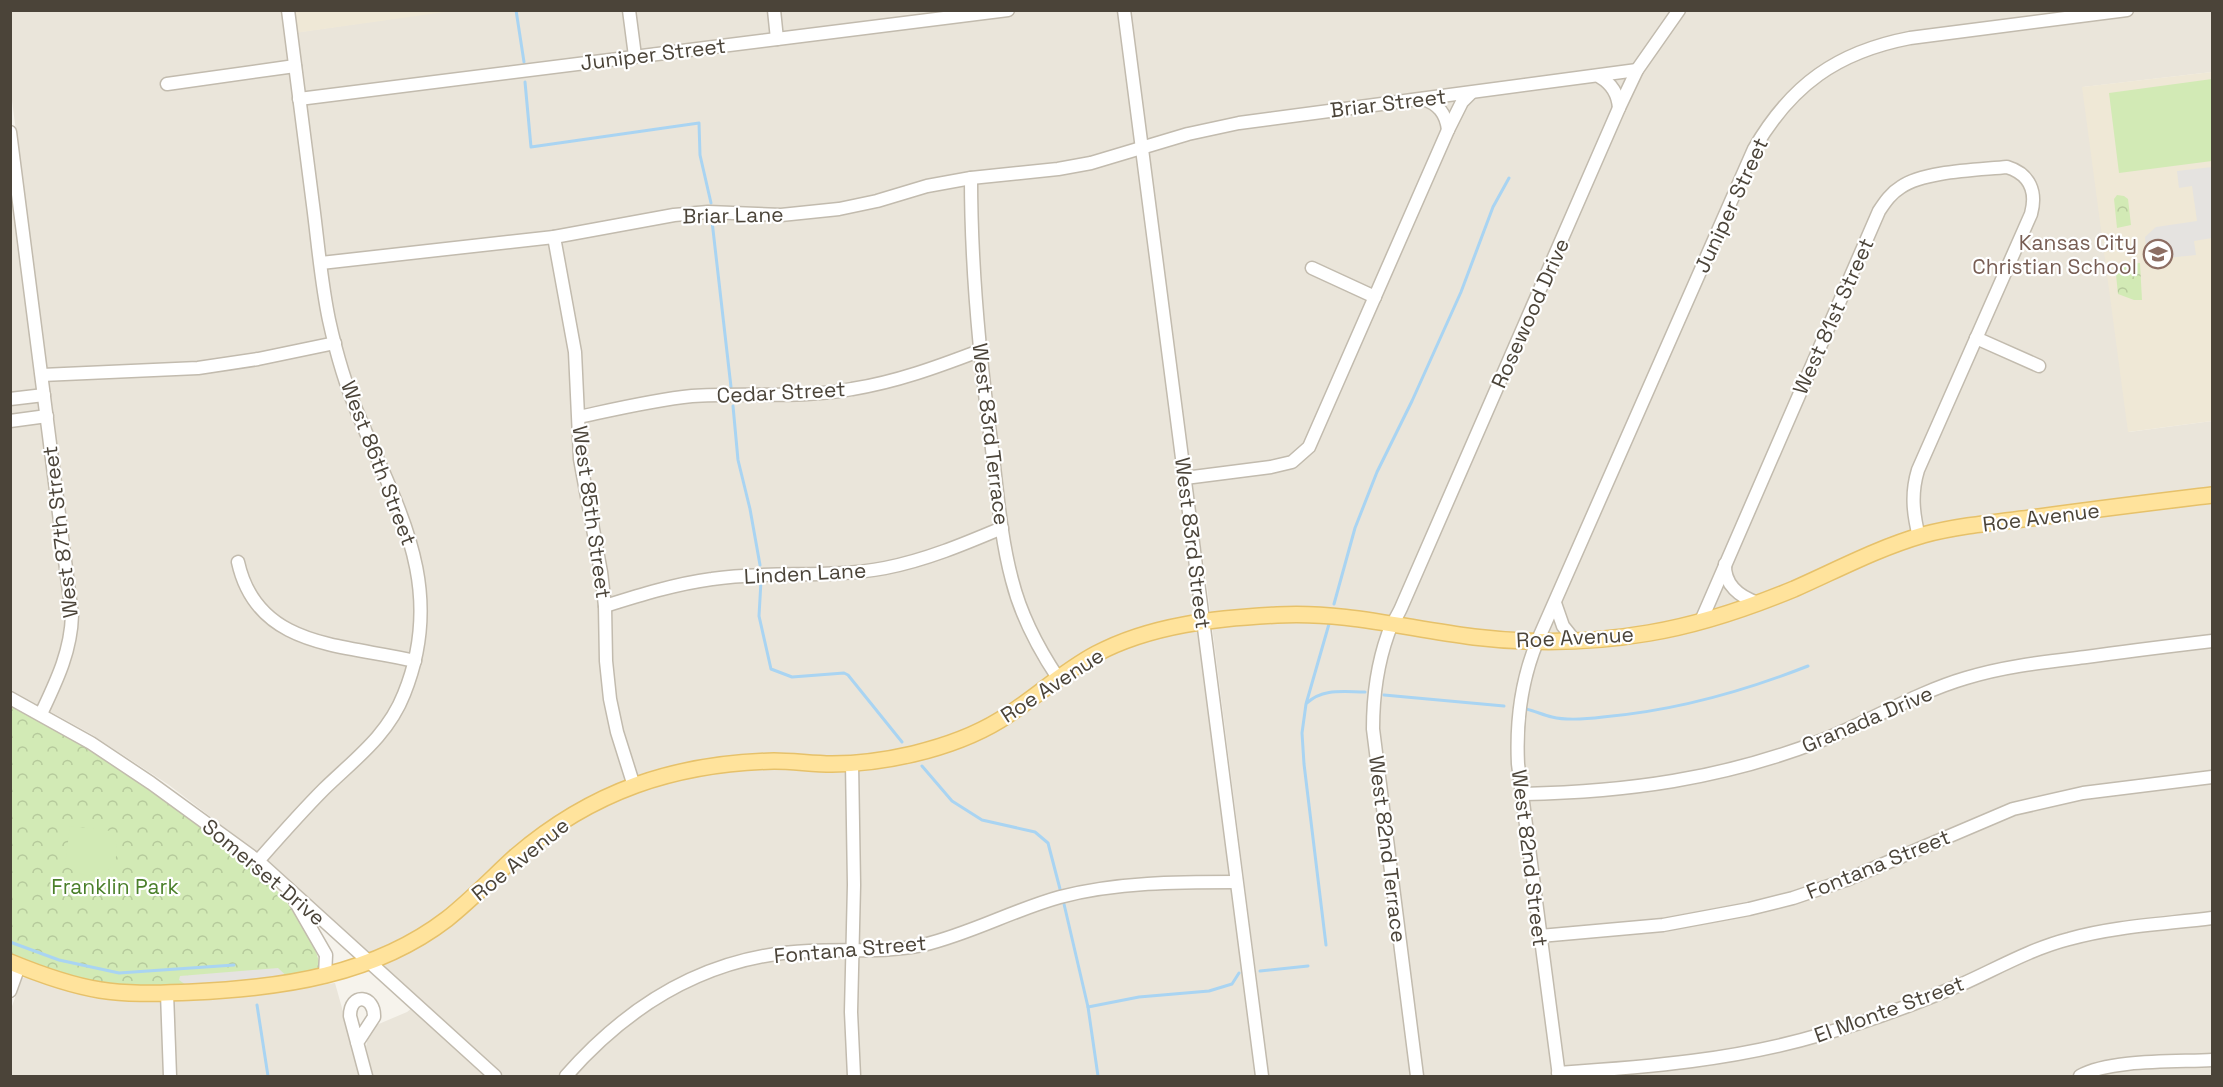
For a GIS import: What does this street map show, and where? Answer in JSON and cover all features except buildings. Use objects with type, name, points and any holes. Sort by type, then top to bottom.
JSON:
[{"type":"main road","name":"Roe Avenue","points":[[15,964],[57,980],[99,990],[130,993],[168,993],[277,985],[325,976],[368,963],[408,945],[445,920],[518,855],[571,816],[634,786],[687,770],[742,762],[852,763],[914,754],[981,730],[1001,720],[1082,662],[1141,634],[1203,623],[1273,615],[1314,614],[1393,623],[1468,636],[1537,642],[1646,634],[1701,621],[1758,603],[1875,552],[1918,537],[1979,524],[2212,495]]},
{"type":"street","name":"West 86th Street","points":[[258,861],[297,816],[364,753],[384,730],[404,695],[415,661],[421,622],[420,580],[416,559],[404,521],[353,402],[335,343],[321,263],[288,10]]},
{"type":"street","points":[[629,10],[635,56]]},
{"type":"street","points":[[774,10],[777,39]]},
{"type":"street","name":"Juniper Street","points":[[299,99],[777,39],[916,16],[1008,10]]},
{"type":"street","name":"West 83rd Street","points":[[1124,10],[1262,1077]]},
{"type":"street","name":"Juniper Street","points":[[1537,642],[1754,150],[1767,127],[1784,105],[1802,86],[1837,61],[1882,43],[2127,10]]},
{"type":"street","name":"Rosewood Drive","points":[[1393,623],[1619,108],[1637,70],[1678,11]]},
{"type":"street","points":[[167,84],[295,66]]},
{"type":"street","name":"Briar Street","points":[[1142,148],[1188,134],[1239,123],[1600,77],[1637,70]]},
{"type":"street","points":[[1600,77],[1608,82],[1617,95],[1619,108]]},
{"type":"street","points":[[1185,478],[1271,467],[1292,462],[1309,447],[1448,130],[1460,106],[1471,93]]},
{"type":"street","points":[[1423,99],[1437,106],[1444,114],[1448,130]]},
{"type":"street","name":"West 87th Street","points":[[10,132],[67,572],[72,628],[65,660],[41,714]]},
{"type":"street","name":"Briar Lane","points":[[321,263],[554,237],[674,215],[708,212],[781,215],[839,210],[927,186],[971,178],[1058,169],[1091,163],[1142,148]]},
{"type":"street","name":"West 81st Street","points":[[1701,621],[1879,211],[1887,199],[1903,185],[1925,177],[2007,167],[2025,176],[2033,191],[2034,202],[1976,338]]},
{"type":"street","name":"West 83rd Terrace","points":[[971,178],[972,256],[980,351],[1002,528],[1011,580],[1021,609],[1042,654],[1058,678]]},
{"type":"street","name":"West 85th Street","points":[[554,237],[573,334],[577,372],[580,459],[597,543],[605,606],[606,661],[610,699],[617,732],[634,786]]},
{"type":"street","points":[[1312,268],[1375,297]]},
{"type":"street","points":[[1918,537],[1913,504],[1915,479],[1976,338],[2039,366]]},
{"type":"street","points":[[42,375],[198,368],[258,359],[335,343]]},
{"type":"street","name":"Cedar Street","points":[[579,417],[693,396],[780,396],[820,394],[851,389],[919,374],[980,351]]},
{"type":"street","points":[[10,399],[44,395]]},
{"type":"street","name":"West 87th Street","points":[[10,421],[46,416]]},
{"type":"street","name":"Linden Lane","points":[[605,606],[681,584],[712,578],[754,575],[825,575],[885,568],[949,550],[1002,528]]},
{"type":"street","points":[[238,562],[242,581],[257,606],[271,620],[284,628],[318,642],[415,661]]},
{"type":"street","points":[[1725,563],[1725,574],[1730,584],[1744,597],[1758,603]]},
{"type":"street","points":[[1555,603],[1563,626],[1575,641]]},
{"type":"street","name":"West 82nd Terrace","points":[[1393,623],[1376,678],[1373,729],[1417,1077]]},
{"type":"street","name":"Granada Drive","points":[[1522,795],[1605,791],[1700,777],[1755,763],[1819,741],[1932,690],[1988,672],[2023,664],[2212,640]]},
{"type":"street","name":"West 82nd Street","points":[[1537,642],[1521,696],[1517,750],[1558,1075]]},
{"type":"street","name":"Somerset Drive","points":[[10,698],[41,714],[151,783],[258,861],[495,1077]]},
{"type":"street","points":[[852,763],[854,885],[851,1012],[854,1077]]},
{"type":"street","name":"Fontana Street","points":[[1540,936],[1663,925],[1749,909],[1793,898],[1846,880],[2013,809],[2074,795],[2212,777]]},
{"type":"street","name":"Fontana Street","points":[[566,1077],[604,1035],[632,1012],[681,983],[741,961],[769,955],[809,951],[900,949],[932,943],[1039,904],[1087,892],[1161,883],[1236,882]]},
{"type":"street","points":[[286,887],[326,955],[325,976]]},
{"type":"street","name":"El Monte Street","points":[[1558,1075],[1696,1062],[1741,1055],[1821,1035],[1872,1019],[1917,1003],[2022,956],[2069,939],[2096,933],[2212,918]]},
{"type":"street","points":[[10,991],[15,964]]},
{"type":"street","points":[[168,993],[170,1077]]},
{"type":"street","points":[[357,1043],[366,1077]]},
{"type":"street","points":[[2080,1077],[2100,1068],[2122,1065],[2212,1060]]},
{"type":"shaded area","points":[[293,10],[452,11],[295,33]]},
{"type":"shaded area","points":[[452,10],[1117,11],[1186,534],[1194,616],[1202,653],[1257,1076],[373,1076],[366,1047],[374,1026],[407,1012],[421,1001],[319,907],[246,844],[169,785],[91,734],[11,690],[10,166],[25,204],[11,92],[11,11],[283,11],[286,34]],"holes":[[[314,172],[327,269],[316,270],[303,174]]]},
{"type":"shaded area","points":[[1129,11],[2212,11],[2212,72],[2083,87],[2129,432],[2212,421],[2212,1076],[1269,1076],[1205,571]]},
{"type":"shaded area","name":"Kansas City Christian School","points":[[2212,72],[2212,421],[2128,432],[2082,87]]},
{"type":"shaded area","points":[[2212,167],[2212,238],[2194,241],[2196,255],[2147,260],[2145,237],[2156,227],[2197,221],[2192,186],[2179,188],[2177,171]]},
{"type":"shaded area","points":[[278,968],[293,982],[196,992],[179,980],[180,976]]},
{"type":"shaded area","points":[[22,978],[263,993],[335,983],[361,1076],[11,1076],[11,1009]]},
{"type":"green space","points":[[2212,79],[2212,161],[2119,173],[2109,93]]},
{"type":"green space","points":[[2117,195],[2128,199],[2131,225],[2117,228],[2114,199]]},
{"type":"green space","points":[[2140,263],[2142,300],[2134,300],[2118,294],[2115,265]]},
{"type":"green space","name":"Franklin Park","points":[[10,698],[91,743],[240,854],[277,891],[300,920],[316,951],[320,967],[317,970],[290,976],[130,993],[11,962]]},
{"type":"green space","points":[[70,826],[111,831],[117,845],[117,853],[115,860],[106,871],[99,875],[88,876],[65,866]]},
{"type":"waterway","points":[[516,10],[524,62]]},
{"type":"waterway","points":[[525,82],[531,147],[699,123],[700,155],[711,203]]},
{"type":"waterway","points":[[1334,604],[1355,528],[1377,472],[1461,292],[1493,207],[1509,178]]},
{"type":"waterway","points":[[712,221],[731,387]]},
{"type":"waterway","points":[[733,406],[738,460],[760,565]]},
{"type":"waterway","points":[[761,581],[759,616],[771,669],[792,677],[844,673],[848,675],[902,742]]},
{"type":"waterway","points":[[1326,945],[1302,733],[1306,704],[1329,624]]},
{"type":"waterway","points":[[1526,709],[1564,719],[1629,714],[1707,699],[1808,666]]},
{"type":"waterway","points":[[1307,703],[1327,693],[1365,692]]},
{"type":"waterway","points":[[1384,695],[1504,706]]},
{"type":"waterway","points":[[922,766],[952,801],[982,820],[1035,832],[1048,843],[1060,889]]},
{"type":"waterway","points":[[1064,904],[1088,1007]]},
{"type":"waterway","points":[[10,942],[59,960],[119,973],[234,965]]},
{"type":"waterway","points":[[1260,971],[1308,966]]},
{"type":"waterway","points":[[1098,1076],[1088,1007],[1139,997],[1209,991],[1232,984],[1239,973]]},
{"type":"waterway","points":[[257,1005],[268,1076]]},
{"type":"place","name":"Kansas City Christian School","points":[[2158,254]]}]
